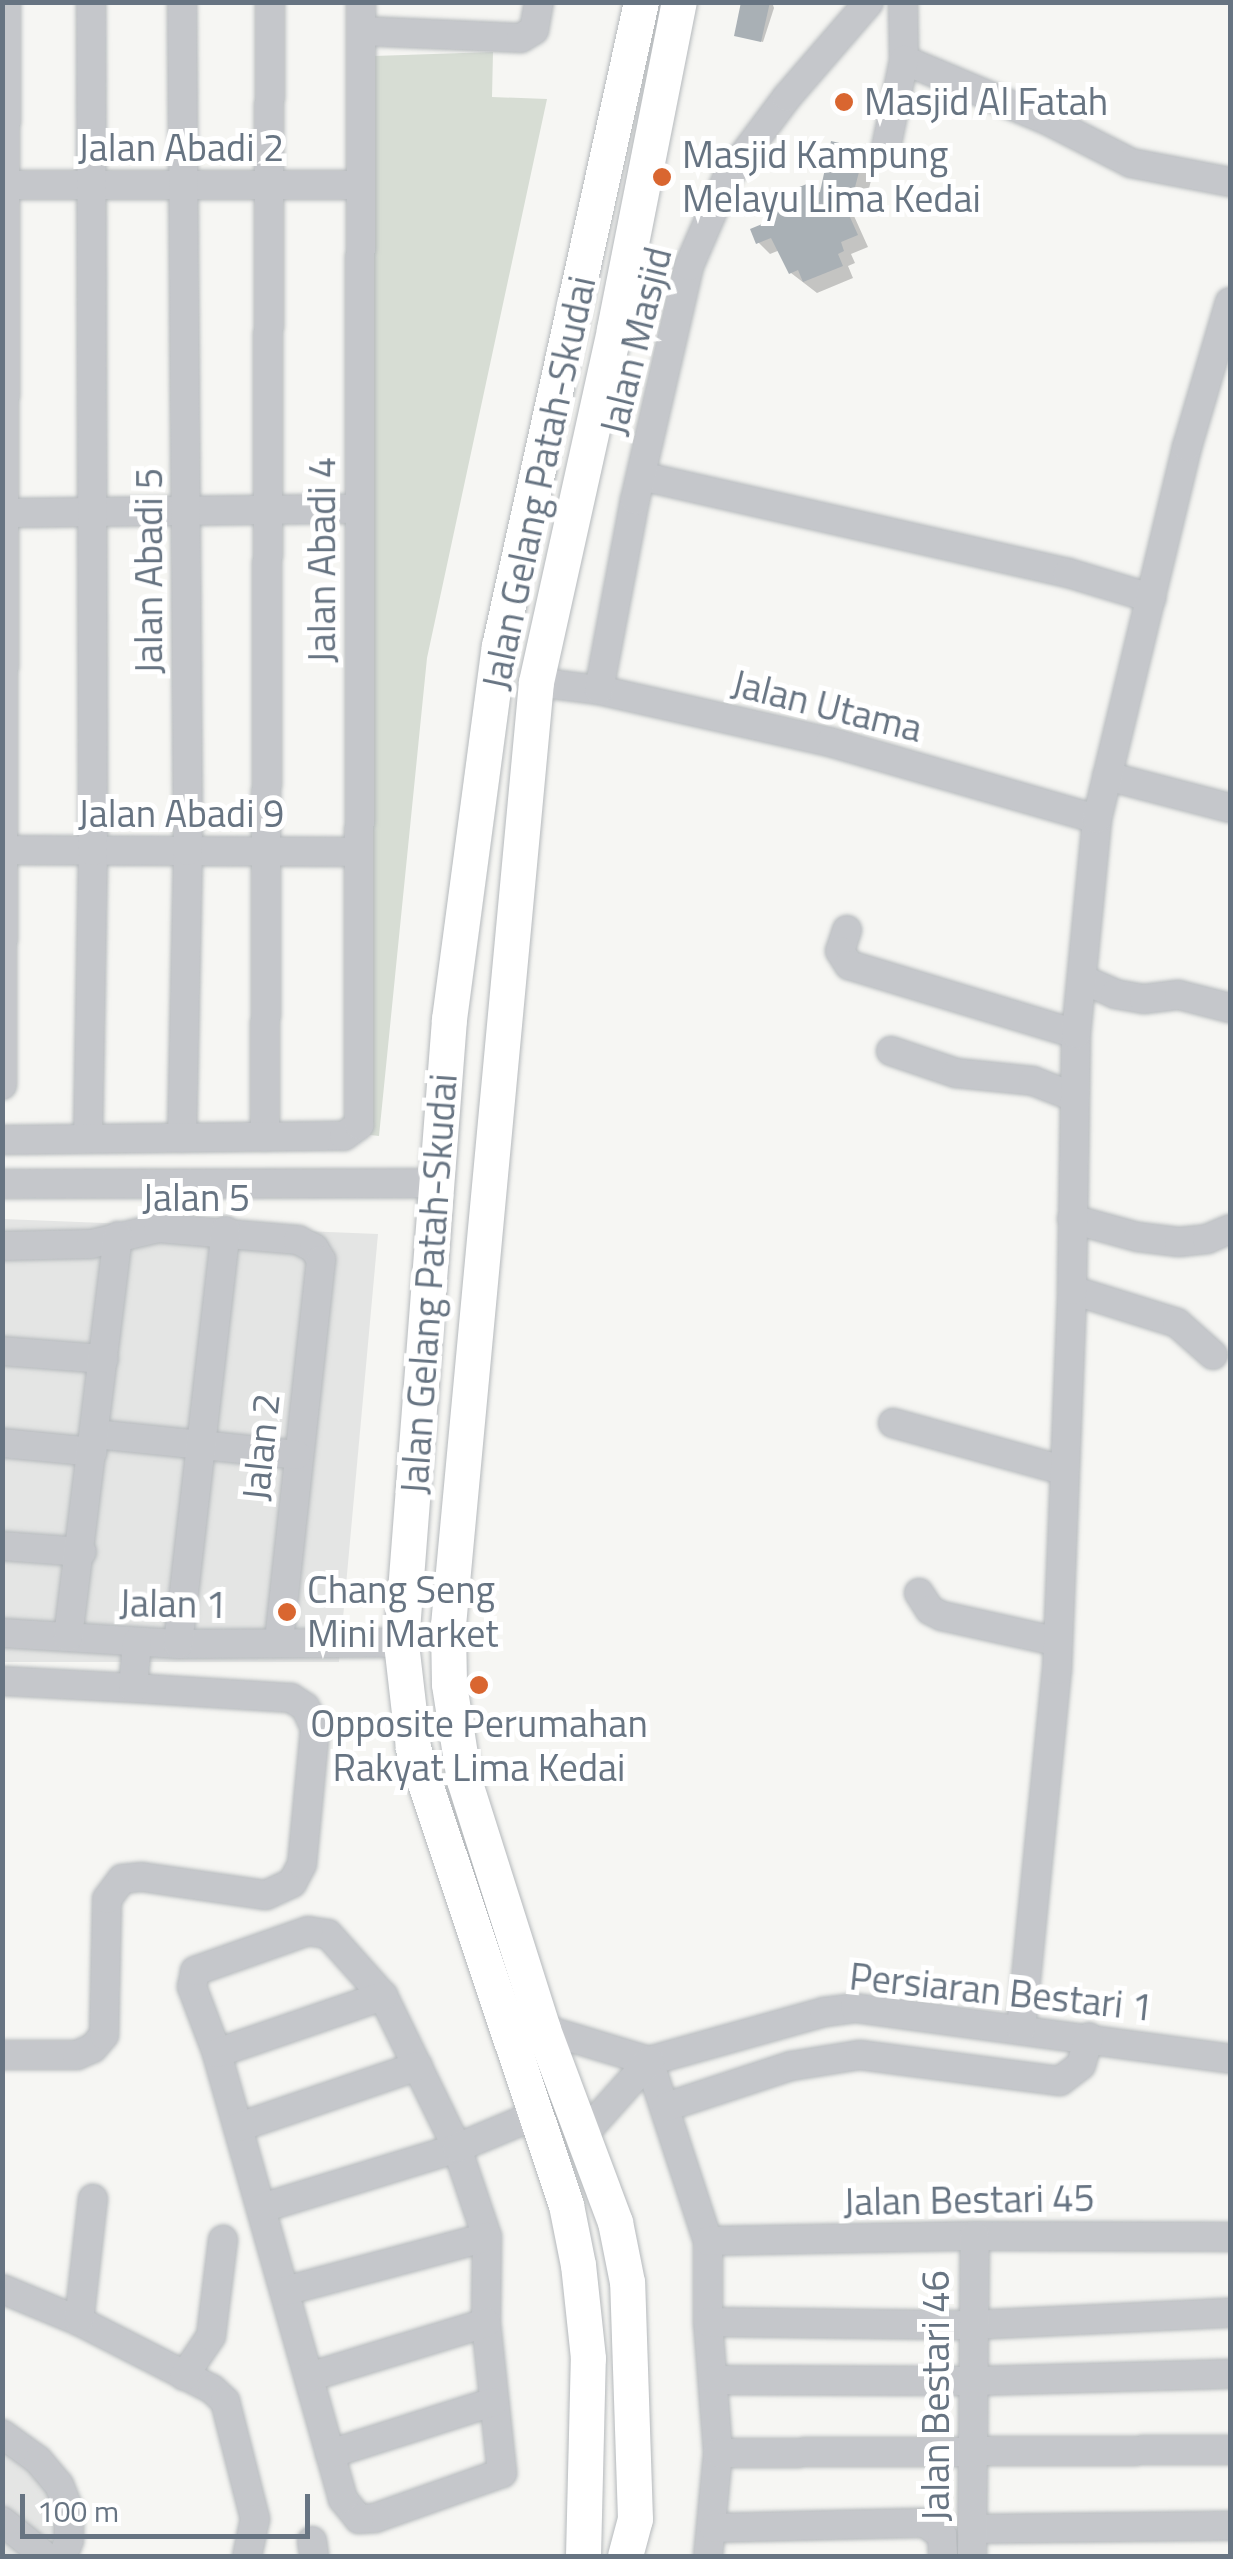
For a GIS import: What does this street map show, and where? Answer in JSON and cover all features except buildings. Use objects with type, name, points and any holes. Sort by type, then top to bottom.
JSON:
[{"type":"main road","name":"Jalan Gelang Patah-Skudai","points":[[583,2556],[588,2358],[578,2265],[566,2205],[414,1747],[401,1643],[449,1019],[499,646],[641,2]]},
{"type":"main road","name":"Jalan Gelang Patah-Skudai","points":[[626,2556],[635,2519],[627,2282],[615,2222],[544,2030],[464,1780],[454,1724],[448,1625],[536,682],[614,329],[678,2]]},
{"type":"street","points":[[2,1085],[6,2]]},
{"type":"street","points":[[88,1139],[93,850],[90,2]]},
{"type":"street","name":"Jalan Abadi 5","points":[[182,2],[188,851],[182,1138]]},
{"type":"street","points":[[2,1140],[265,1137],[270,2]]},
{"type":"street","name":"Jalan Abadi 4","points":[[265,1137],[344,1136],[355,1132],[359,1116],[362,2]]},
{"type":"street","name":"Jalan Masjid","points":[[599,690],[640,476],[689,266],[728,176],[787,97],[869,2]]},
{"type":"street","points":[[886,148],[904,60],[903,2]]},
{"type":"street","points":[[362,31],[521,38],[534,30],[539,10]]},
{"type":"street","points":[[904,60],[1047,120],[1131,163],[1230,182]]},
{"type":"street","name":"Jalan Abadi 2","points":[[4,185],[359,185]]},
{"type":"street","points":[[1022,2028],[1056,1670],[1072,1290],[1076,1034],[1097,819],[1188,447],[1230,302]]},
{"type":"street","points":[[640,476],[1068,574],[1150,598]]},
{"type":"street","points":[[7,513],[359,510]]},
{"type":"street","name":"Jalan Utama","points":[[536,682],[599,690],[830,742],[1097,819]]},
{"type":"street","points":[[1108,776],[1230,808]]},
{"type":"street","name":"Jalan Abadi 9","points":[[4,850],[360,852]]},
{"type":"street","points":[[847,930],[840,951],[850,965],[1076,1034]]},
{"type":"street","points":[[1082,979],[1115,994],[1144,999],[1178,994],[1230,1008]]},
{"type":"street","points":[[890,1051],[956,1074],[1033,1082],[1074,1097]]},
{"type":"street","points":[[2,1184],[437,1184]]},
{"type":"street","points":[[1072,1220],[1138,1237],[1179,1242],[1207,1239],[1230,1229]]},
{"type":"street","name":"Jalan 5","points":[[2,1246],[91,1244],[158,1228],[226,1230],[298,1240],[314,1248],[321,1260]]},
{"type":"street","points":[[178,1644],[226,1230]]},
{"type":"street","points":[[68,1638],[82,1552],[118,1236]]},
{"type":"street","name":"Jalan 2","points":[[278,1643],[321,1260]]},
{"type":"street","points":[[1072,1290],[1177,1323],[1213,1354]]},
{"type":"street","points":[[2,1351],[104,1359]]},
{"type":"street","points":[[893,1423],[1062,1470]]},
{"type":"street","points":[[2,1443],[203,1442],[297,1455]]},
{"type":"street","points":[[2,1546],[82,1552]]},
{"type":"street","points":[[919,1593],[930,1610],[942,1616],[1055,1641]]},
{"type":"street","name":"Jalan 1","points":[[2,1634],[178,1644],[401,1643]]},
{"type":"street","points":[[132,1688],[137,1642]]},
{"type":"street","points":[[2,1681],[291,1698],[306,1708],[316,1728],[302,1864],[292,1883],[266,1895],[142,1877],[122,1879],[107,1899],[104,2035],[94,2048],[76,2055],[2,2055]]},
{"type":"street","points":[[308,1932],[328,1934],[383,1996],[456,2148],[487,2237],[486,2323],[502,2472],[375,2518],[359,2519],[343,2499],[217,2052],[192,1987],[195,1971],[308,1932]]},
{"type":"street","points":[[217,2052],[383,1996]]},
{"type":"street","name":"Persiaran Bestari 1","points":[[649,2061],[824,2012],[855,2008],[1230,2059]]},
{"type":"street","points":[[544,2030],[649,2061]]},
{"type":"street","points":[[666,2107],[791,2066],[860,2055],[1060,2080],[1082,2065],[1089,2038]]},
{"type":"street","points":[[649,2061],[708,2242],[708,2322],[718,2453],[714,2528],[708,2556]]},
{"type":"street","points":[[582,2136],[649,2061]]},
{"type":"street","points":[[238,2127],[418,2066]]},
{"type":"street","points":[[262,2208],[456,2148],[536,2115]]},
{"type":"street","points":[[79,2321],[92,2198]]},
{"type":"street","name":"Jalan Bestari 45","points":[[708,2242],[975,2236],[1230,2237]]},
{"type":"street","name":"Jalan Bestari 46","points":[[972,2543],[976,2450],[972,2325],[975,2236]]},
{"type":"street","points":[[285,2291],[487,2237]]},
{"type":"street","points":[[184,2376],[211,2336],[222,2240]]},
{"type":"street","points":[[2,2290],[79,2321],[224,2401],[255,2519],[247,2556]]},
{"type":"street","points":[[708,2322],[972,2325],[1230,2312]]},
{"type":"street","points":[[309,2377],[486,2323]]},
{"type":"street","points":[[714,2380],[975,2381],[1230,2374]]},
{"type":"street","points":[[330,2454],[493,2402]]},
{"type":"street","points":[[2,2434],[38,2460],[59,2486],[69,2510],[66,2548]]},
{"type":"street","points":[[718,2453],[1230,2450]]},
{"type":"street","points":[[2,2521],[46,2556]]},
{"type":"street","points":[[714,2528],[925,2523],[942,2535],[942,2556]]},
{"type":"street","points":[[972,2543],[1223,2526]]},
{"type":"shaded area","points":[[493,52],[492,97],[547,99],[427,658],[379,1136],[370,1135],[371,62],[374,56]]},
{"type":"shaded area","points":[[3,1219],[378,1234],[339,1662],[3,1662]]},
{"type":"shaded area","points":[[2,2452],[45,2469],[59,2523],[47,2556],[3,2556]]},
{"type":"place","name":"Masjid Al Fatah","points":[[844,102]]},
{"type":"place","name":"Masjid Kampung Melayu Lima Kedai","points":[[662,177]]},
{"type":"place","name":"Chang Seng Mini Market","points":[[287,1612]]},
{"type":"place","name":"Opposite Perumahan Rakyat Lima Kedai","points":[[479,1685]]}]
